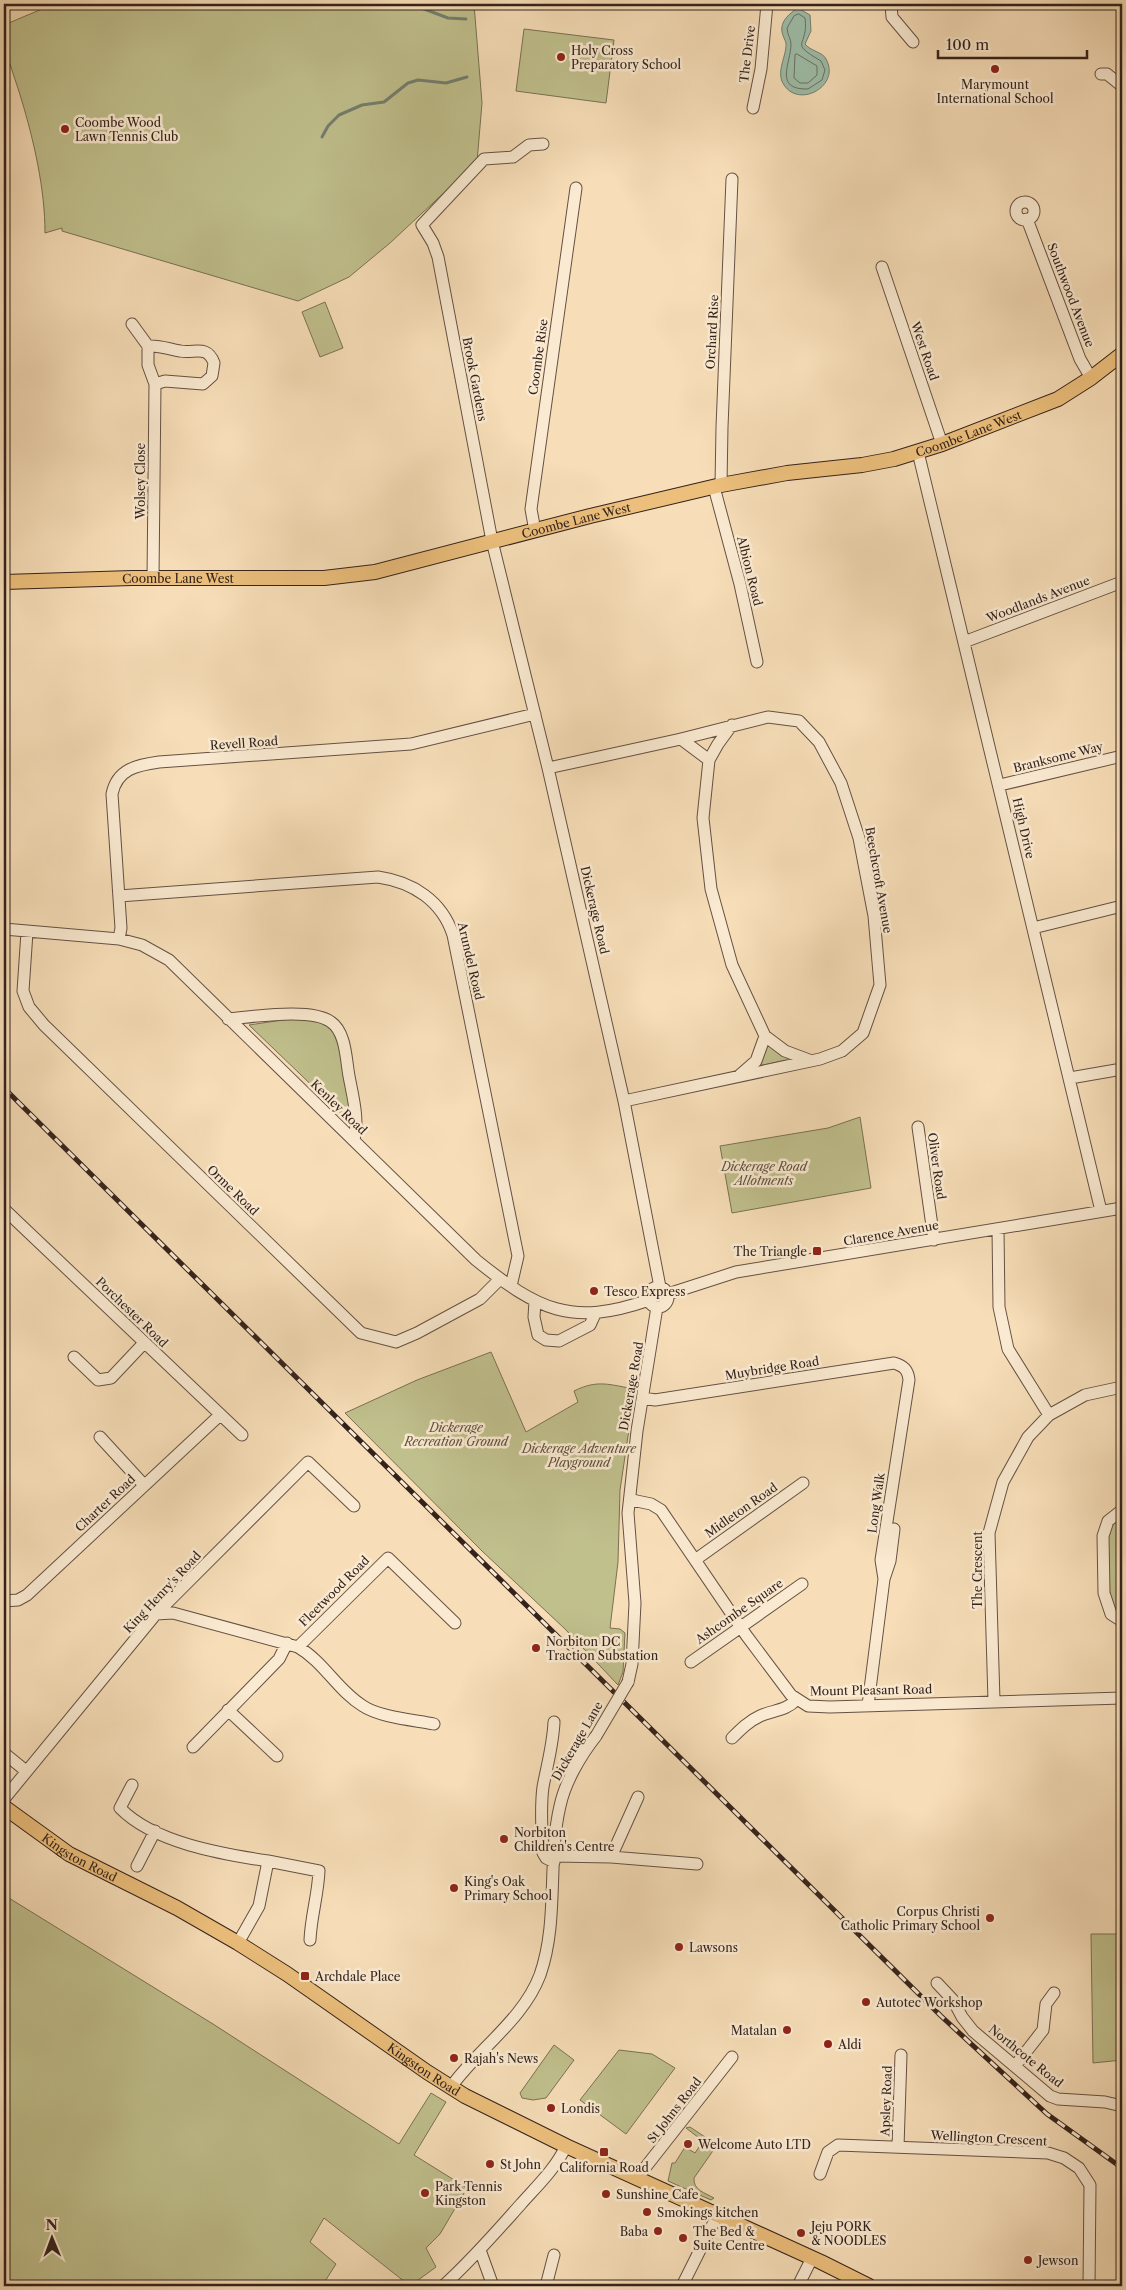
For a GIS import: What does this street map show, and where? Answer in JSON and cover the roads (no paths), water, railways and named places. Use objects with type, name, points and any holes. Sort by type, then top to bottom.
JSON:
[{"type":"main road","name":"Coombe Lane West","points":[[4,582],[153,579],[235,580],[348,576],[400,566],[492,541],[718,486],[808,470],[862,465],[918,452],[1058,398],[1121,358]]},
{"type":"main road","name":"Kingston Road","points":[[4,1807],[69,1854],[177,1908],[238,1942],[451,2087],[566,2146],[812,2258],[869,2286]]},
{"type":"street","name":"The Drive","points":[[753,108],[761,69],[767,4]]},
{"type":"street","points":[[891,4],[892,17],[913,42]]},
{"type":"street","points":[[1101,74],[1107,74],[1122,86]]},
{"type":"street","name":"Brook Gardens","points":[[492,541],[438,257],[433,242],[422,225],[484,159],[513,157],[529,145],[543,144]]},
{"type":"street","name":"Orchard Rise","points":[[718,486],[732,179]]},
{"type":"street","name":"Coombe Rise","points":[[535,531],[531,510],[576,188]]},
{"type":"street","name":"Southwood Avenue","points":[[1027,219],[1080,359],[1091,378]]},
{"type":"street","name":"West Road","points":[[882,267],[942,444]]},
{"type":"street","points":[[132,324],[148,346],[160,345],[180,351],[200,350],[207,352],[214,363],[212,376],[203,384],[165,381],[155,384]]},
{"type":"street","name":"Wolsey Close","points":[[148,346],[148,365],[155,384],[153,579]]},
{"type":"street","name":"High Drive","points":[[918,452],[1101,1211]]},
{"type":"street","name":"Albion Road","points":[[718,486],[757,662]]},
{"type":"street","name":"Dickerage Road","points":[[492,541],[548,768],[624,1101],[664,1291]]},
{"type":"street","name":"Woodlands Avenue","points":[[964,642],[1122,582]]},
{"type":"street","name":"Revell Road","points":[[119,939],[112,794],[114,784],[126,770],[136,765],[411,744],[535,714]]},
{"type":"street","name":"Beechcroft Avenue","points":[[548,768],[681,739],[768,717],[800,721],[819,742],[841,783],[859,838],[874,916],[880,985],[863,1033],[842,1052],[737,1078],[624,1101]]},
{"type":"street","points":[[732,725],[709,760],[702,818],[711,889],[732,965],[765,1036],[785,1051],[809,1060]]},
{"type":"street","points":[[681,739],[709,760]]},
{"type":"street","name":"Branksome Way","points":[[1000,786],[1122,756]]},
{"type":"street","name":"Arundel Road","points":[[118,896],[378,877],[404,883],[434,902],[443,912],[453,935],[518,1256],[510,1286]]},
{"type":"street","points":[[1033,928],[1122,906]]},
{"type":"street","name":"Kenley Road","points":[[4,930],[119,939],[142,945],[169,960],[476,1260],[500,1279],[535,1301],[566,1312],[594,1314],[653,1304]]},
{"type":"street","name":"Orme Road","points":[[27,932],[23,991],[29,1007],[44,1026],[361,1334],[396,1342],[417,1334],[480,1299],[500,1279]]},
{"type":"street","points":[[228,1019],[313,1015],[331,1022],[340,1035],[346,1054],[358,1124],[354,1140]]},
{"type":"street","points":[[737,1078],[756,1061],[765,1036]]},
{"type":"street","points":[[1070,1078],[1122,1068]]},
{"type":"street","name":"Oliver Road","points":[[918,1127],[934,1240]]},
{"type":"street","name":"Clarence Avenue","points":[[664,1291],[724,1275],[1122,1208]]},
{"type":"street","name":"Porchester Road","points":[[4,1209],[242,1435]]},
{"type":"street","points":[[998,1229],[999,1307],[1008,1349],[1049,1415]]},
{"type":"street","points":[[651,1290],[664,1291],[667,1302],[653,1304],[651,1290]]},
{"type":"street","points":[[535,1301],[534,1317],[538,1335],[546,1340],[559,1340],[585,1328],[593,1322],[594,1314]]},
{"type":"street","name":"Dickerage Road","points":[[632,1500],[634,1460],[644,1398],[653,1304]]},
{"type":"street","points":[[74,1357],[98,1380],[104,1380],[111,1378],[144,1343]]},
{"type":"street","name":"Muybridge Road","points":[[644,1398],[655,1400],[894,1363],[903,1366]]},
{"type":"street","name":"Long Walk","points":[[868,1705],[884,1579],[890,1561],[902,1467],[903,1432],[909,1380],[908,1373],[903,1366]]},
{"type":"street","name":"The Crescent","points":[[994,1701],[989,1534],[1003,1482],[1028,1437],[1049,1415],[1085,1395],[1122,1387]]},
{"type":"street","name":"Charter Road","points":[[4,1601],[18,1600],[27,1595],[220,1415]]},
{"type":"street","points":[[100,1437],[144,1485]]},
{"type":"street","name":"King Henry's Road","points":[[4,1798],[156,1614],[308,1462],[354,1506]]},
{"type":"street","name":"Midleton Road","points":[[695,1560],[803,1483]]},
{"type":"street","name":"Mount Pleasant Road","points":[[632,1500],[652,1504],[661,1510],[741,1627],[796,1700],[813,1707],[1122,1698]]},
{"type":"street","name":"Dickerage Lane","points":[[451,2087],[515,2015],[536,1984],[546,1952],[550,1928],[557,1820],[563,1794],[574,1771],[628,1682],[632,1664],[635,1603],[628,1522],[632,1500]]},
{"type":"street","points":[[1122,1510],[1108,1522],[1103,1536],[1104,1593],[1111,1614],[1122,1621]]},
{"type":"street","name":"Fleetwood Road","points":[[193,1747],[293,1645],[388,1558],[455,1623]]},
{"type":"street","name":"Ashcombe Square","points":[[691,1662],[802,1584]]},
{"type":"street","points":[[156,1614],[173,1613],[293,1645],[310,1654],[355,1701],[365,1708],[434,1724]]},
{"type":"street","points":[[732,1738],[750,1721],[767,1713],[785,1708],[796,1700]]},
{"type":"street","points":[[228,1710],[277,1756]]},
{"type":"street","points":[[554,1722],[553,1740],[543,1788],[543,1853],[546,1858],[611,1857],[697,1864]]},
{"type":"street","points":[[4,1753],[26,1771]]},
{"type":"street","points":[[132,1785],[120,1808],[127,1815],[155,1831],[182,1843],[236,1856],[319,1871],[318,1896],[311,1917],[310,1940]]},
{"type":"street","points":[[611,1857],[638,1797]]},
{"type":"street","points":[[137,1866],[155,1831]]},
{"type":"street","points":[[238,1942],[258,1906],[268,1861]]},
{"type":"street","name":"Northcote Road","points":[[937,1983],[953,2000],[962,2017],[973,2031],[1050,2096],[1058,2099],[1105,2102],[1122,2106]]},
{"type":"street","points":[[1015,2066],[1043,2030],[1046,2004],[1054,1993]]},
{"type":"street","name":"Apsley Road","points":[[898,2147],[901,2056]]},
{"type":"street","name":"St Johns Road","points":[[637,2178],[732,2057]]},
{"type":"street","points":[[443,2286],[480,2250],[537,2186],[561,2157],[566,2146]]},
{"type":"street","name":"Wellington Crescent","points":[[820,2174],[828,2152],[838,2146],[1048,2153],[1064,2158],[1079,2168],[1090,2185],[1089,2286]]},
{"type":"street","points":[[682,2286],[717,2216]]},
{"type":"street","points":[[480,2250],[493,2286]]},
{"type":"street","points":[[546,2286],[554,2255]]},
{"type":"street","points":[[798,2286],[812,2258]]},
{"type":"water","points":[[798,8],[810,15],[811,31],[805,44],[826,59],[829,69],[824,85],[817,91],[799,95],[791,92],[784,85],[781,75],[786,48],[782,32],[783,24],[789,15]]},
{"type":"waterway","points":[[411,4],[448,18],[466,19]]},
{"type":"waterway","points":[[322,137],[328,126],[339,115],[362,105],[384,102],[408,83],[418,80],[446,83],[467,77]]},
{"type":"railway","points":[[4,1088],[941,2016],[1047,2114],[1122,2168]]},
{"type":"place","name":"Holy Cross Preparatory School","points":[[561,57]]},
{"type":"place","name":"Marymount International School","points":[[995,69]]},
{"type":"place","name":"Coombe Wood Lawn Tennis Club","points":[[65,129]]},
{"type":"place","name":"The Triangle","points":[[817,1251]]},
{"type":"place","name":"Tesco Express","points":[[594,1291]]},
{"type":"place","name":"Norbiton DC Traction Substation","points":[[536,1648]]},
{"type":"place","name":"Norbiton Children's Centre","points":[[504,1839]]},
{"type":"place","name":"King's Oak Primary School","points":[[454,1888]]},
{"type":"place","name":"Corpus Christi Catholic Primary School","points":[[990,1918]]},
{"type":"place","name":"Lawsons","points":[[679,1947]]},
{"type":"place","name":"Archdale Place","points":[[305,1976]]},
{"type":"place","name":"Autotec Workshop","points":[[866,2002]]},
{"type":"place","name":"Matalan","points":[[787,2030]]},
{"type":"place","name":"Aldi","points":[[828,2044]]},
{"type":"place","name":"Rajah's News","points":[[454,2058]]},
{"type":"place","name":"Londis","points":[[551,2108]]},
{"type":"place","name":"Welcome Auto LTD","points":[[688,2144]]},
{"type":"place","name":"California Road","points":[[604,2152]]},
{"type":"place","name":"St John","points":[[490,2164]]},
{"type":"place","name":"Park Tennis Kingston","points":[[425,2193]]},
{"type":"place","name":"Sunshine Cafe","points":[[606,2194]]},
{"type":"place","name":"Smokings kitchen","points":[[647,2212]]},
{"type":"place","name":"Baba","points":[[658,2231]]},
{"type":"place","name":"Jeju PORK & NOODLES","points":[[801,2233]]},
{"type":"place","name":"The Bed & Suite Centre","points":[[683,2238]]},
{"type":"place","name":"Jewson","points":[[1028,2260]]},
{"type":"park label","name":"Dickerage Road Allotments","points":[[764,1173]]},
{"type":"park label","name":"Dickerage Recreation Ground","points":[[456,1434]]},
{"type":"park label","name":"Dickerage Adventure Playground","points":[[579,1455]]}]
